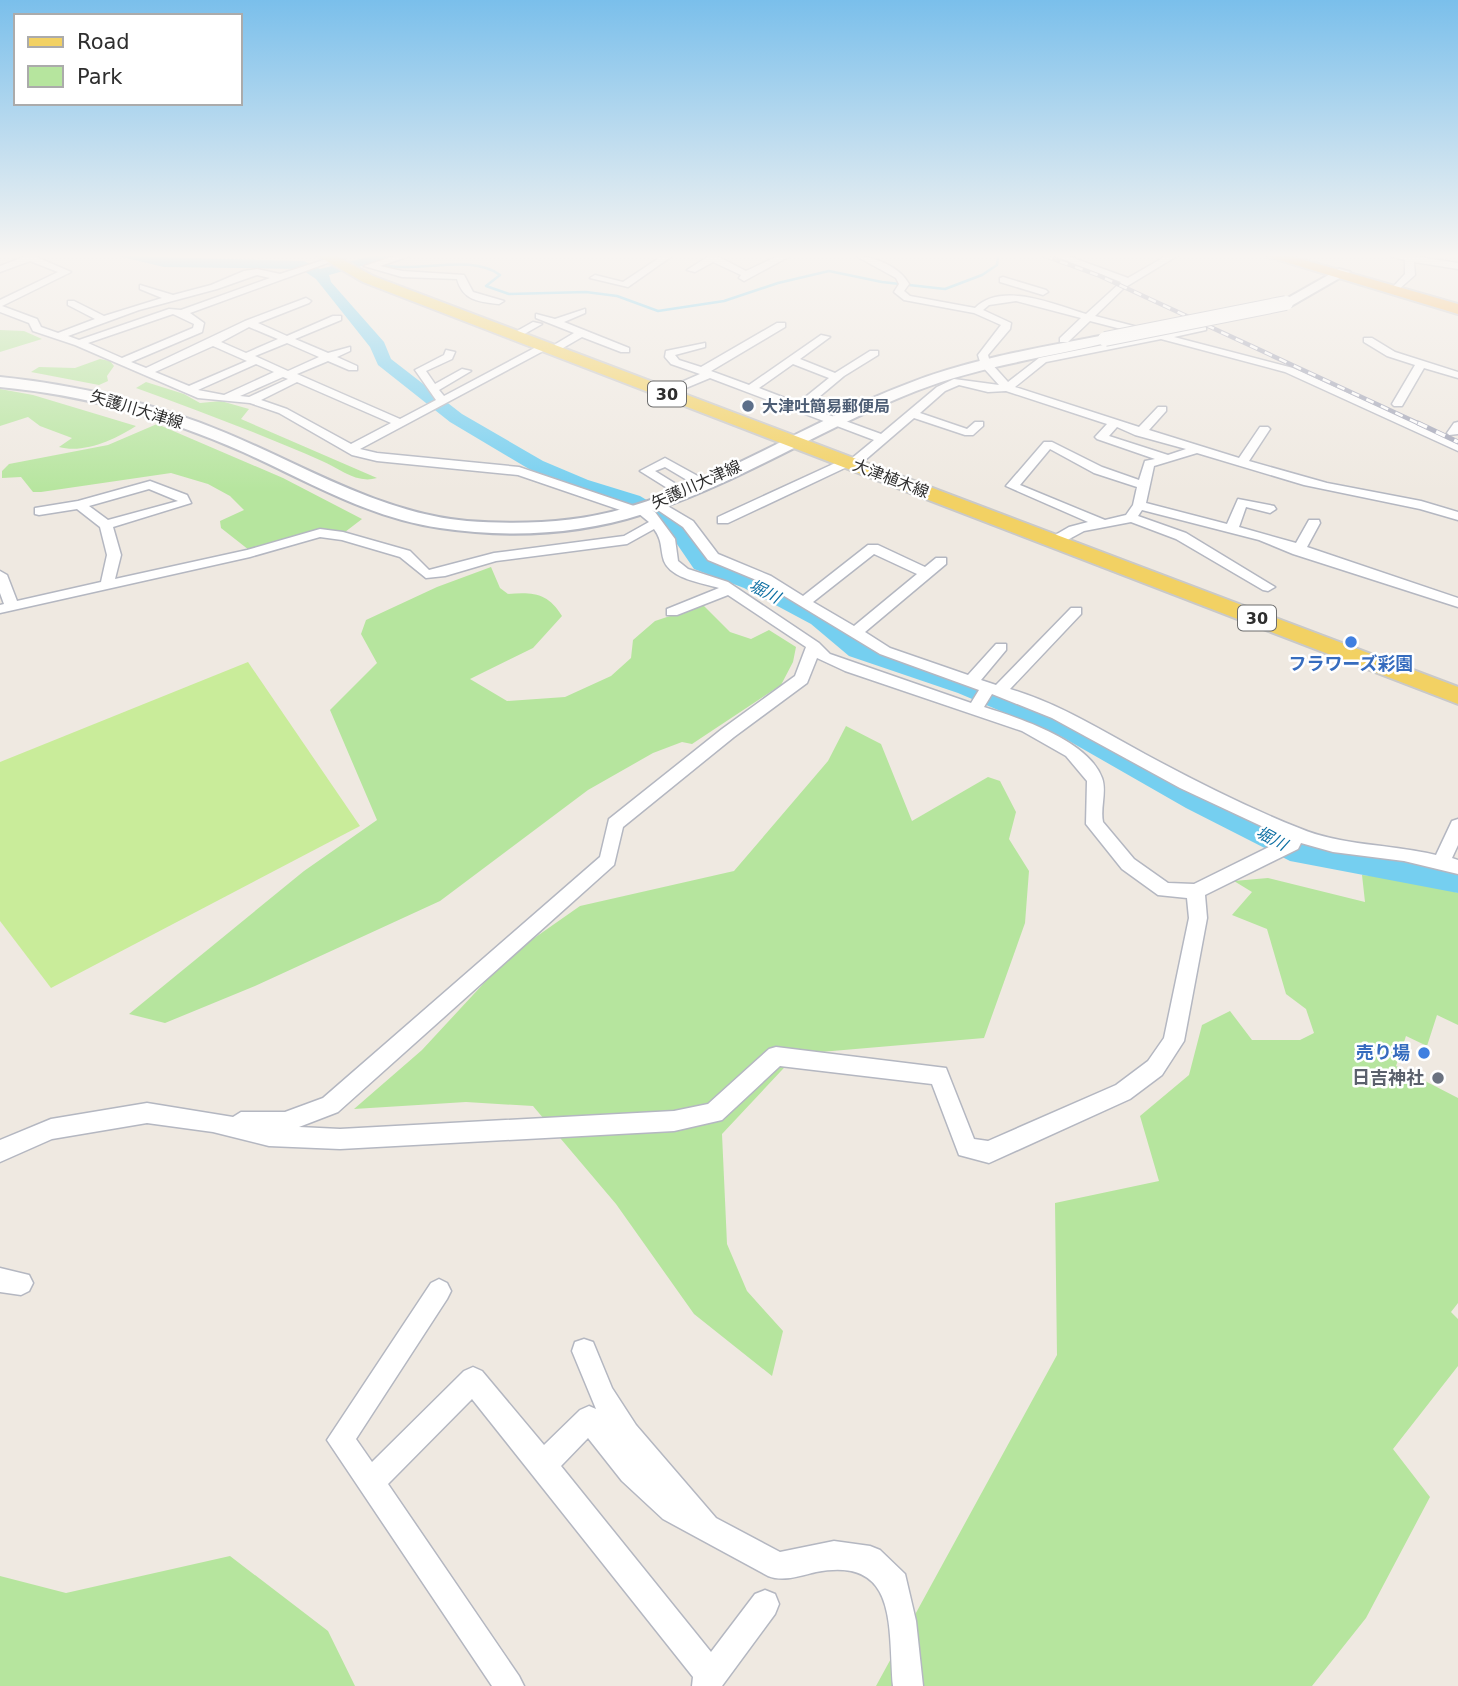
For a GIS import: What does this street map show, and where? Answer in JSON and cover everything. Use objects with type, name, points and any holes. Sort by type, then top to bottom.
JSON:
[{"type":"main road","name":"大津植木線","points":[[515,335],[1458,696]]},
{"type":"main road","name":"矢護川大津線","points":[[0,382],[42,385],[125,401],[248,448],[379,509],[422,521],[503,528],[585,521],[643,508],[915,386],[985,363],[1127,335]]},
{"type":"street","points":[[53,335],[79,342],[202,396],[250,400],[283,411],[351,449],[377,457],[519,471],[688,524],[713,557],[766,579],[885,651],[1058,714],[1186,784],[1297,835],[1333,845],[1449,865],[1458,826]]},
{"type":"street","points":[[79,342],[100,335]]},
{"type":"street","points":[[122,361],[187,335]]},
{"type":"street","points":[[206,335],[250,359],[400,423]]},
{"type":"street","points":[[148,371],[228,335]]},
{"type":"street","points":[[277,335],[353,368]]},
{"type":"street","points":[[190,390],[297,335]]},
{"type":"street","points":[[351,449],[442,400],[577,335]]},
{"type":"street","points":[[589,335],[625,350]]},
{"type":"street","points":[[665,393],[706,372],[766,335]]},
{"type":"street","points":[[1000,335],[983,355],[985,363],[1007,387]]},
{"type":"street","points":[[1064,340],[1069,335]]},
{"type":"street","points":[[1154,335],[1289,370],[1458,447]]},
{"type":"street","points":[[1007,387],[1043,360],[1166,335]]},
{"type":"street","points":[[752,388],[825,337]]},
{"type":"street","points":[[1368,340],[1391,354],[1458,375]]},
{"type":"street","points":[[701,345],[670,353],[670,357],[675,362],[752,388],[798,409],[883,439]]},
{"type":"street","points":[[228,397],[288,376],[346,349]]},
{"type":"street","points":[[442,400],[421,370],[448,356],[450,352]]},
{"type":"street","points":[[798,409],[836,377],[874,353]]},
{"type":"street","points":[[792,360],[836,377]]},
{"type":"street","points":[[1398,404],[1421,364]]},
{"type":"street","points":[[433,389],[466,371]]},
{"type":"street","points":[[250,400],[288,376]]},
{"type":"street","points":[[723,520],[850,463],[951,382],[988,389],[1007,387],[1113,424],[1357,495],[1397,499],[1458,516]]},
{"type":"street","points":[[1139,432],[1162,409]]},
{"type":"street","points":[[912,414],[969,433],[979,425]]},
{"type":"street","points":[[1113,424],[1101,437],[1168,459]]},
{"type":"street","points":[[1243,461],[1264,429]]},
{"type":"street","points":[[1103,524],[1013,486],[1048,444],[1098,470],[1143,485]]},
{"type":"street","points":[[1131,518],[1139,505],[1149,464],[1195,448]]},
{"type":"street","points":[[680,492],[646,471],[665,462],[701,483]]},
{"type":"street","points":[[39,511],[79,505],[150,485],[183,498],[185,503],[106,525]]},
{"type":"street","points":[[1232,528],[1242,502],[1270,509]]},
{"type":"street","points":[[79,505],[106,525],[114,555],[107,584]]},
{"type":"street","points":[[1139,505],[1232,528],[1458,603]]},
{"type":"street","points":[[643,508],[668,539],[671,562],[682,572],[730,589],[814,646],[825,657],[850,668],[1028,727],[1072,752],[1096,780],[1093,816],[1095,824],[1128,864],[1164,890],[1196,891],[1293,844],[1297,835]]},
{"type":"street","points":[[1435,526],[1440,510]]},
{"type":"street","points":[[1055,541],[1075,527],[1131,518],[1181,536],[1268,587]]},
{"type":"street","points":[[1298,551],[1314,523]]},
{"type":"street","points":[[0,575],[6,608],[250,553],[320,533],[343,536],[405,554],[426,574],[445,572],[494,557],[627,540],[654,524]]},
{"type":"street","points":[[804,602],[873,548],[927,573]]},
{"type":"street","points":[[855,633],[941,561]]},
{"type":"street","points":[[672,612],[730,589]]},
{"type":"street","points":[[974,710],[1076,611]]},
{"type":"street","points":[[213,1122],[285,1122],[330,1105],[608,860],[615,824],[802,678],[814,646]]},
{"type":"street","points":[[971,682],[1001,647]]},
{"type":"street","points":[[0,1151],[51,1129],[147,1113],[213,1122],[269,1136],[340,1139],[674,1121],[714,1113],[776,1056],[939,1075],[967,1149],[989,1152],[1123,1092],[1155,1068],[1174,1041],[1198,918],[1196,891]]},
{"type":"street","points":[[439,1292],[340,1440],[509,1686]]},
{"type":"street","points":[[584,1351],[603,1397],[627,1434],[657,1472],[718,1535]]},
{"type":"street","points":[[371,1482],[473,1380],[543,1465],[708,1681],[765,1604]]},
{"type":"street","points":[[543,1465],[589,1419],[631,1472],[673,1510],[778,1566],[834,1555],[870,1560],[895,1584],[902,1621],[908,1686]]},
{"type":"green space","points":[[0,335],[32,335],[42,339],[0,352]]},
{"type":"green space","points":[[100,359],[110,361],[114,366],[107,376],[108,381],[99,385],[31,372],[39,367],[75,368]]},
{"type":"green space","points":[[146,382],[184,394],[200,403],[221,401],[249,409],[241,419],[377,478],[362,479],[349,475],[276,441],[136,388]]},
{"type":"green space","points":[[0,389],[33,395],[136,426],[119,436],[89,447],[59,447],[72,438],[40,426],[28,417],[0,426]]},
{"type":"green space","points":[[157,424],[283,478],[362,519],[345,532],[315,531],[249,550],[221,528],[220,521],[244,510],[230,496],[208,484],[171,473],[41,492],[33,492],[21,477],[2,478],[2,471],[9,464],[108,445]]},
{"type":"green space","points":[[491,567],[500,588],[508,594],[525,593],[545,598],[562,616],[533,648],[470,679],[507,701],[565,697],[611,676],[631,658],[633,640],[655,621],[703,605],[730,632],[751,639],[769,630],[796,647],[793,662],[781,685],[692,744],[682,742],[653,753],[588,790],[440,901],[255,986],[165,1023],[129,1014],[304,871],[377,820],[330,710],[377,663],[361,634],[366,620],[437,587]]},
{"type":"green space","points":[[248,662],[360,826],[51,988],[0,921],[0,762]]},
{"type":"green space","points":[[846,726],[881,744],[912,821],[988,777],[1000,781],[1016,812],[1009,839],[1029,871],[1025,923],[984,1038],[797,1054],[722,1134],[727,1244],[747,1291],[783,1331],[772,1376],[694,1314],[616,1204],[533,1106],[466,1102],[354,1109],[422,1050],[510,955],[580,906],[734,871],[828,761]]},
{"type":"green space","points":[[1362,875],[1415,880],[1458,893],[1458,1025],[1437,1015],[1427,1046],[1406,1036],[1396,1066],[1458,1098],[1458,1303],[1451,1312],[1458,1319],[1458,1366],[1393,1449],[1430,1497],[1366,1618],[1312,1686],[876,1686],[1057,1355],[1055,1203],[1159,1181],[1140,1116],[1189,1075],[1202,1025],[1230,1011],[1252,1040],[1300,1040],[1314,1033],[1306,1009],[1286,994],[1267,929],[1232,915],[1252,892],[1234,881],[1268,878],[1365,902]]},
{"type":"green space","points":[[230,1556],[328,1631],[355,1686],[0,1686],[0,1576],[66,1593]]},
{"type":"waterway","name":"堀川","points":[[368,335],[378,346],[384,361],[456,418],[536,465],[581,484],[633,500],[673,524],[702,564],[752,583],[819,619],[857,651],[967,687],[1071,731],[1196,801],[1300,853],[1458,882]]},
{"type":"railway","points":[[1227,335],[1422,425]]},
{"type":"railway","points":[[1418,423],[1458,442]]},
{"type":"place","name":"大津吐簡易郵便局","points":[[748,406]]},
{"type":"place","name":"フラワーズ彩園","points":[[1351,642]]},
{"type":"place","name":"売り場","points":[[1424,1053]]},
{"type":"place","name":"日吉神社","points":[[1438,1078]]}]
